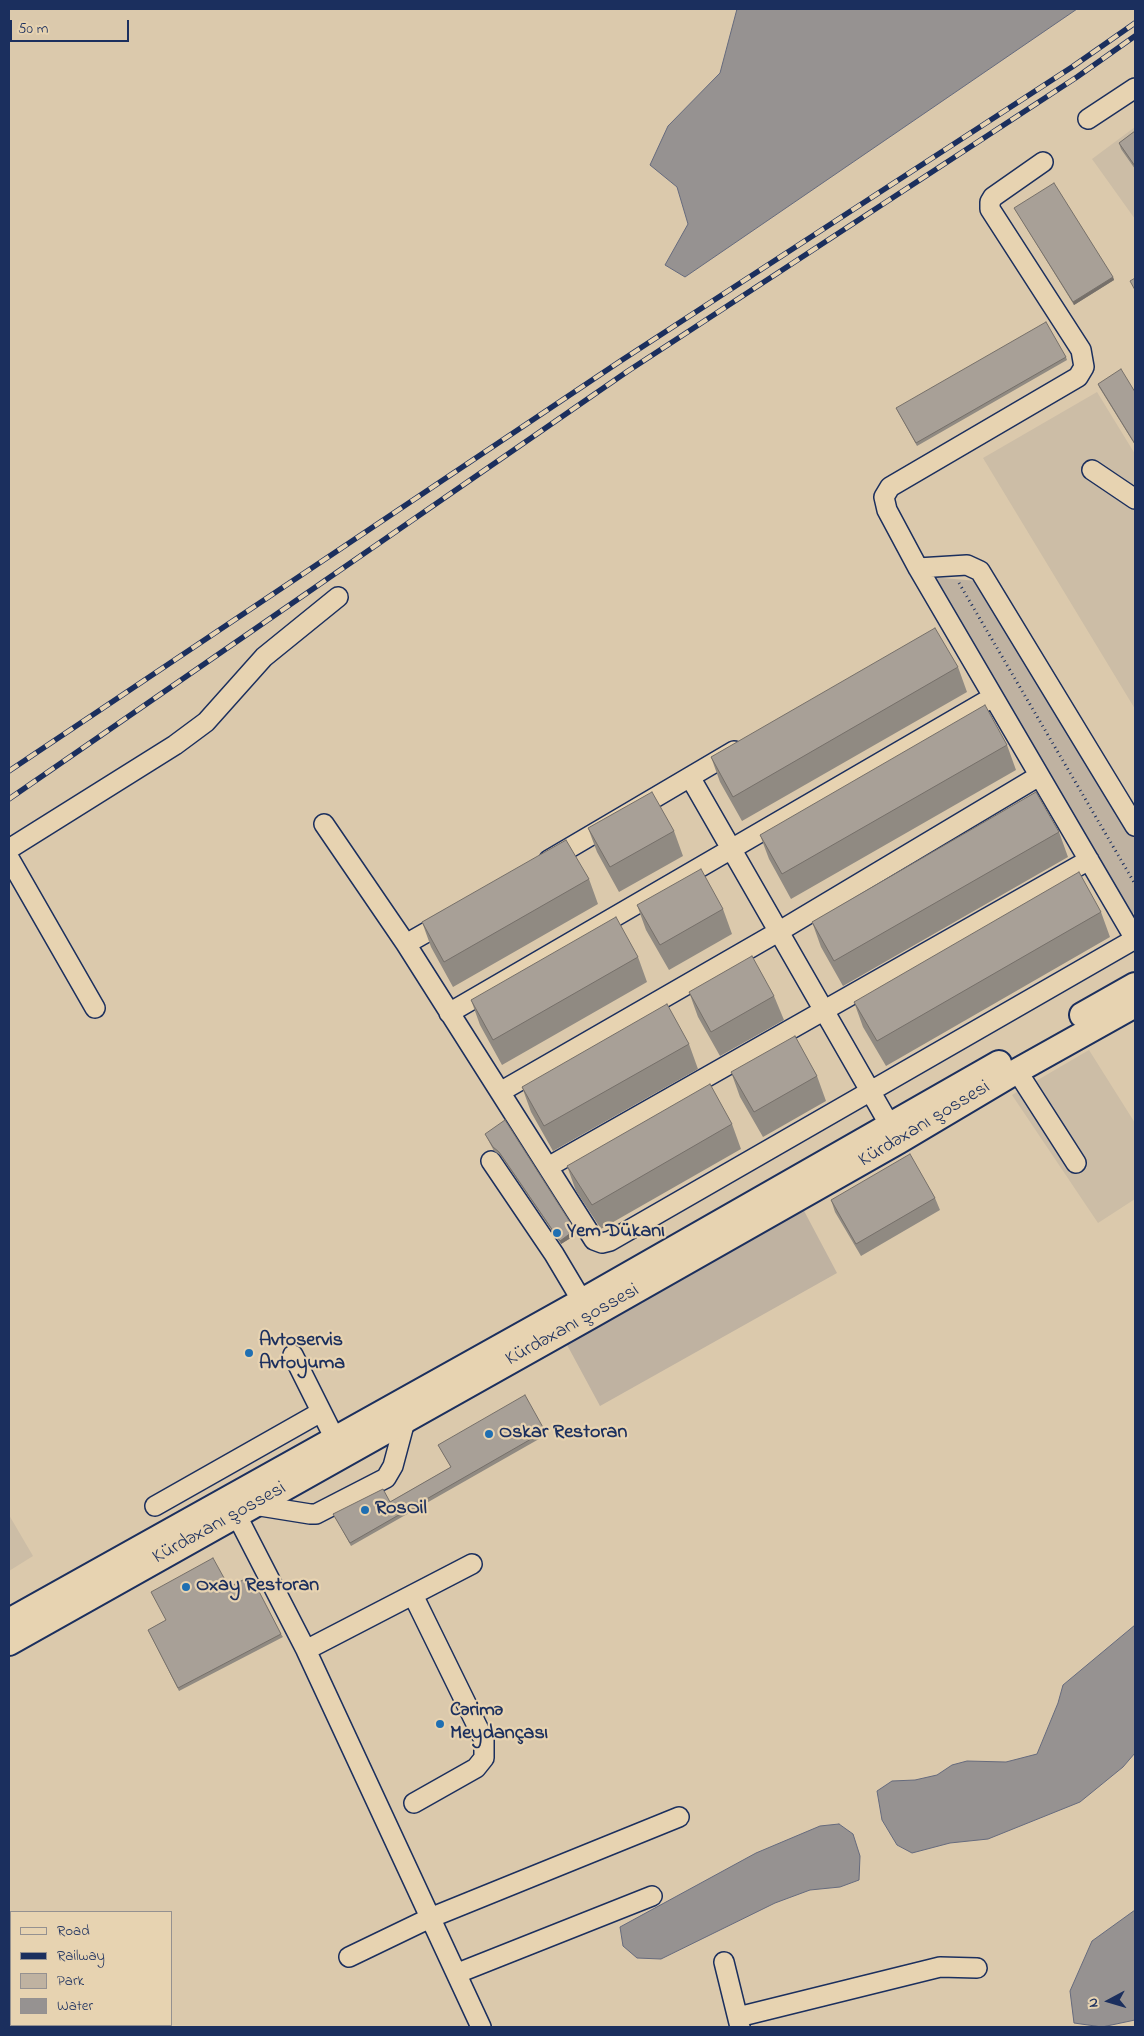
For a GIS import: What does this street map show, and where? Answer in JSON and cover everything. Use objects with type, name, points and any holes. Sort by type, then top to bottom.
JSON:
[{"type":"main road","name":"Kürdəxanı şossesi","points":[[9,1621],[245,1504],[405,1421],[894,1133],[1135,985]]},
{"type":"main road","name":"Kürdəxanı şossesi","points":[[9,1643],[245,1504],[336,1439],[582,1301],[894,1133],[1017,1070],[1135,1005]]},
{"type":"street","points":[[1088,119],[1135,88]]},
{"type":"street","points":[[324,824],[406,944],[594,1240],[602,1243],[610,1241],[1135,939],[918,568],[887,510],[884,497],[890,487],[1078,377],[1084,367],[1081,350],[990,208],[990,202],[993,197],[1043,162]]},
{"type":"street","points":[[1092,470],[1135,498]]},
{"type":"street","points":[[918,568],[967,566],[980,571],[1135,826]]},
{"type":"street","points":[[9,849],[175,745],[206,722],[264,657],[338,597]]},
{"type":"street","points":[[934,633],[950,623]]},
{"type":"street","points":[[450,1013],[993,697]]},
{"type":"street","points":[[535,868],[749,742]]},
{"type":"street","points":[[500,1092],[778,932],[1040,776]]},
{"type":"street","points":[[690,777],[894,1133]]},
{"type":"street","points":[[9,858],[95,1008]]},
{"type":"street","points":[[548,1167],[1089,860]]},
{"type":"street","points":[[406,944],[466,909]]},
{"type":"street","points":[[1017,1070],[1076,1163]]},
{"type":"street","points":[[491,1161],[554,1254],[582,1301]]},
{"type":"street","points":[[293,1355],[336,1439]]},
{"type":"street","points":[[155,1506],[322,1412]]},
{"type":"street","points":[[245,1504],[316,1514],[386,1478],[392,1466],[405,1421]]},
{"type":"street","points":[[245,1504],[306,1650],[482,2027]]},
{"type":"street","points":[[306,1650],[472,1564]]},
{"type":"street","points":[[413,1595],[484,1740],[484,1758],[476,1768],[414,1803]]},
{"type":"street","points":[[349,1957],[430,1918],[679,1817]]},
{"type":"street","points":[[458,1974],[652,1896]]},
{"type":"street","points":[[724,1962],[739,2022],[940,1967],[977,1968]]},
{"type":"path","points":[[957,580],[1135,884]]},
{"type":"shaded area","points":[[1135,127],[1135,219],[1092,159]]},
{"type":"shaded area","points":[[1097,392],[1135,454],[1135,709],[983,458]]},
{"type":"shaded area","points":[[1089,1050],[1135,1123],[1135,1199],[1098,1223],[1012,1095]]},
{"type":"shaded area","points":[[9,1515],[33,1556],[9,1571]]},
{"type":"green space","points":[[930,577],[978,581],[1135,839],[1135,912],[1128,916]]},
{"type":"green space","points":[[802,1207],[837,1273],[600,1406],[566,1343]]},
{"type":"water","points":[[737,9],[1077,9],[685,277],[665,265],[688,224],[677,187],[650,165],[668,126],[720,73]]},
{"type":"water","points":[[1135,1625],[1135,1753],[1123,1767],[1080,1802],[988,1839],[950,1843],[912,1853],[897,1845],[882,1820],[877,1791],[892,1781],[915,1780],[937,1775],[952,1765],[967,1761],[1006,1762],[1037,1754],[1058,1703],[1063,1685]]},
{"type":"water","points":[[839,1824],[853,1834],[860,1856],[859,1880],[840,1887],[810,1890],[775,1903],[661,1959],[637,1958],[623,1946],[620,1927],[756,1853],[820,1826]]},
{"type":"water","points":[[1135,1910],[1135,2020],[1102,2027],[1074,2023],[1070,1991],[1092,1941]]},
{"type":"building","points":[[1135,131],[1135,166],[1119,143]]},
{"type":"building","points":[[1054,183],[1113,277],[1073,302],[1014,208]]},
{"type":"building","points":[[1135,278],[1135,290],[1130,281]]},
{"type":"building","points":[[1046,322],[1066,357],[916,443],[896,408]]},
{"type":"building","points":[[1121,369],[1135,392],[1135,444],[1098,384]]},
{"type":"building","points":[[935,628],[958,667],[733,797],[711,757]]},
{"type":"building","points":[[985,705],[1007,745],[782,874],[760,835]]},
{"type":"building","points":[[652,792],[674,831],[610,867],[588,828]]},
{"type":"building","points":[[1036,792],[1059,832],[834,961],[812,922]]},
{"type":"building","points":[[566,840],[589,879],[444,962],[422,922]]},
{"type":"building","points":[[701,869],[723,909],[660,945],[637,905]]},
{"type":"building","points":[[1079,872],[1101,912],[877,1041],[854,1002]]},
{"type":"building","points":[[616,917],[638,957],[493,1040],[471,1000]]},
{"type":"building","points":[[752,956],[774,996],[711,1032],[689,992]]},
{"type":"building","points":[[667,1004],[689,1044],[544,1126],[522,1087]]},
{"type":"building","points":[[795,1036],[817,1076],[754,1112],[731,1072]]},
{"type":"building","points":[[710,1084],[732,1124],[592,1205],[567,1166]]},
{"type":"building","points":[[505,1120],[575,1230],[560,1241],[485,1134]]},
{"type":"building","points":[[910,1154],[935,1198],[856,1244],[831,1200]]},
{"type":"building","points":[[525,1395],[545,1431],[350,1543],[333,1514],[383,1489],[390,1502],[451,1467],[438,1445]]},
{"type":"building","points":[[213,1558],[229,1587],[251,1576],[281,1634],[178,1688],[148,1630],[166,1620],[151,1592]]},
{"type":"railway","points":[[9,771],[622,360],[1072,67],[1135,23]]},
{"type":"railway","points":[[9,799],[628,371],[1077,77],[1135,36]]},
{"type":"place","name":"Yem Dükanı","points":[[557,1233]]},
{"type":"place","name":"Avtoservis Avtoyuma","points":[[249,1353]]},
{"type":"place","name":"Oskar Restoran","points":[[489,1434]]},
{"type":"place","name":"RosOil","points":[[365,1510]]},
{"type":"place","name":"Oxay Restoran","points":[[186,1587]]},
{"type":"place","name":"Cərimə Meydançası","points":[[440,1724]]}]
